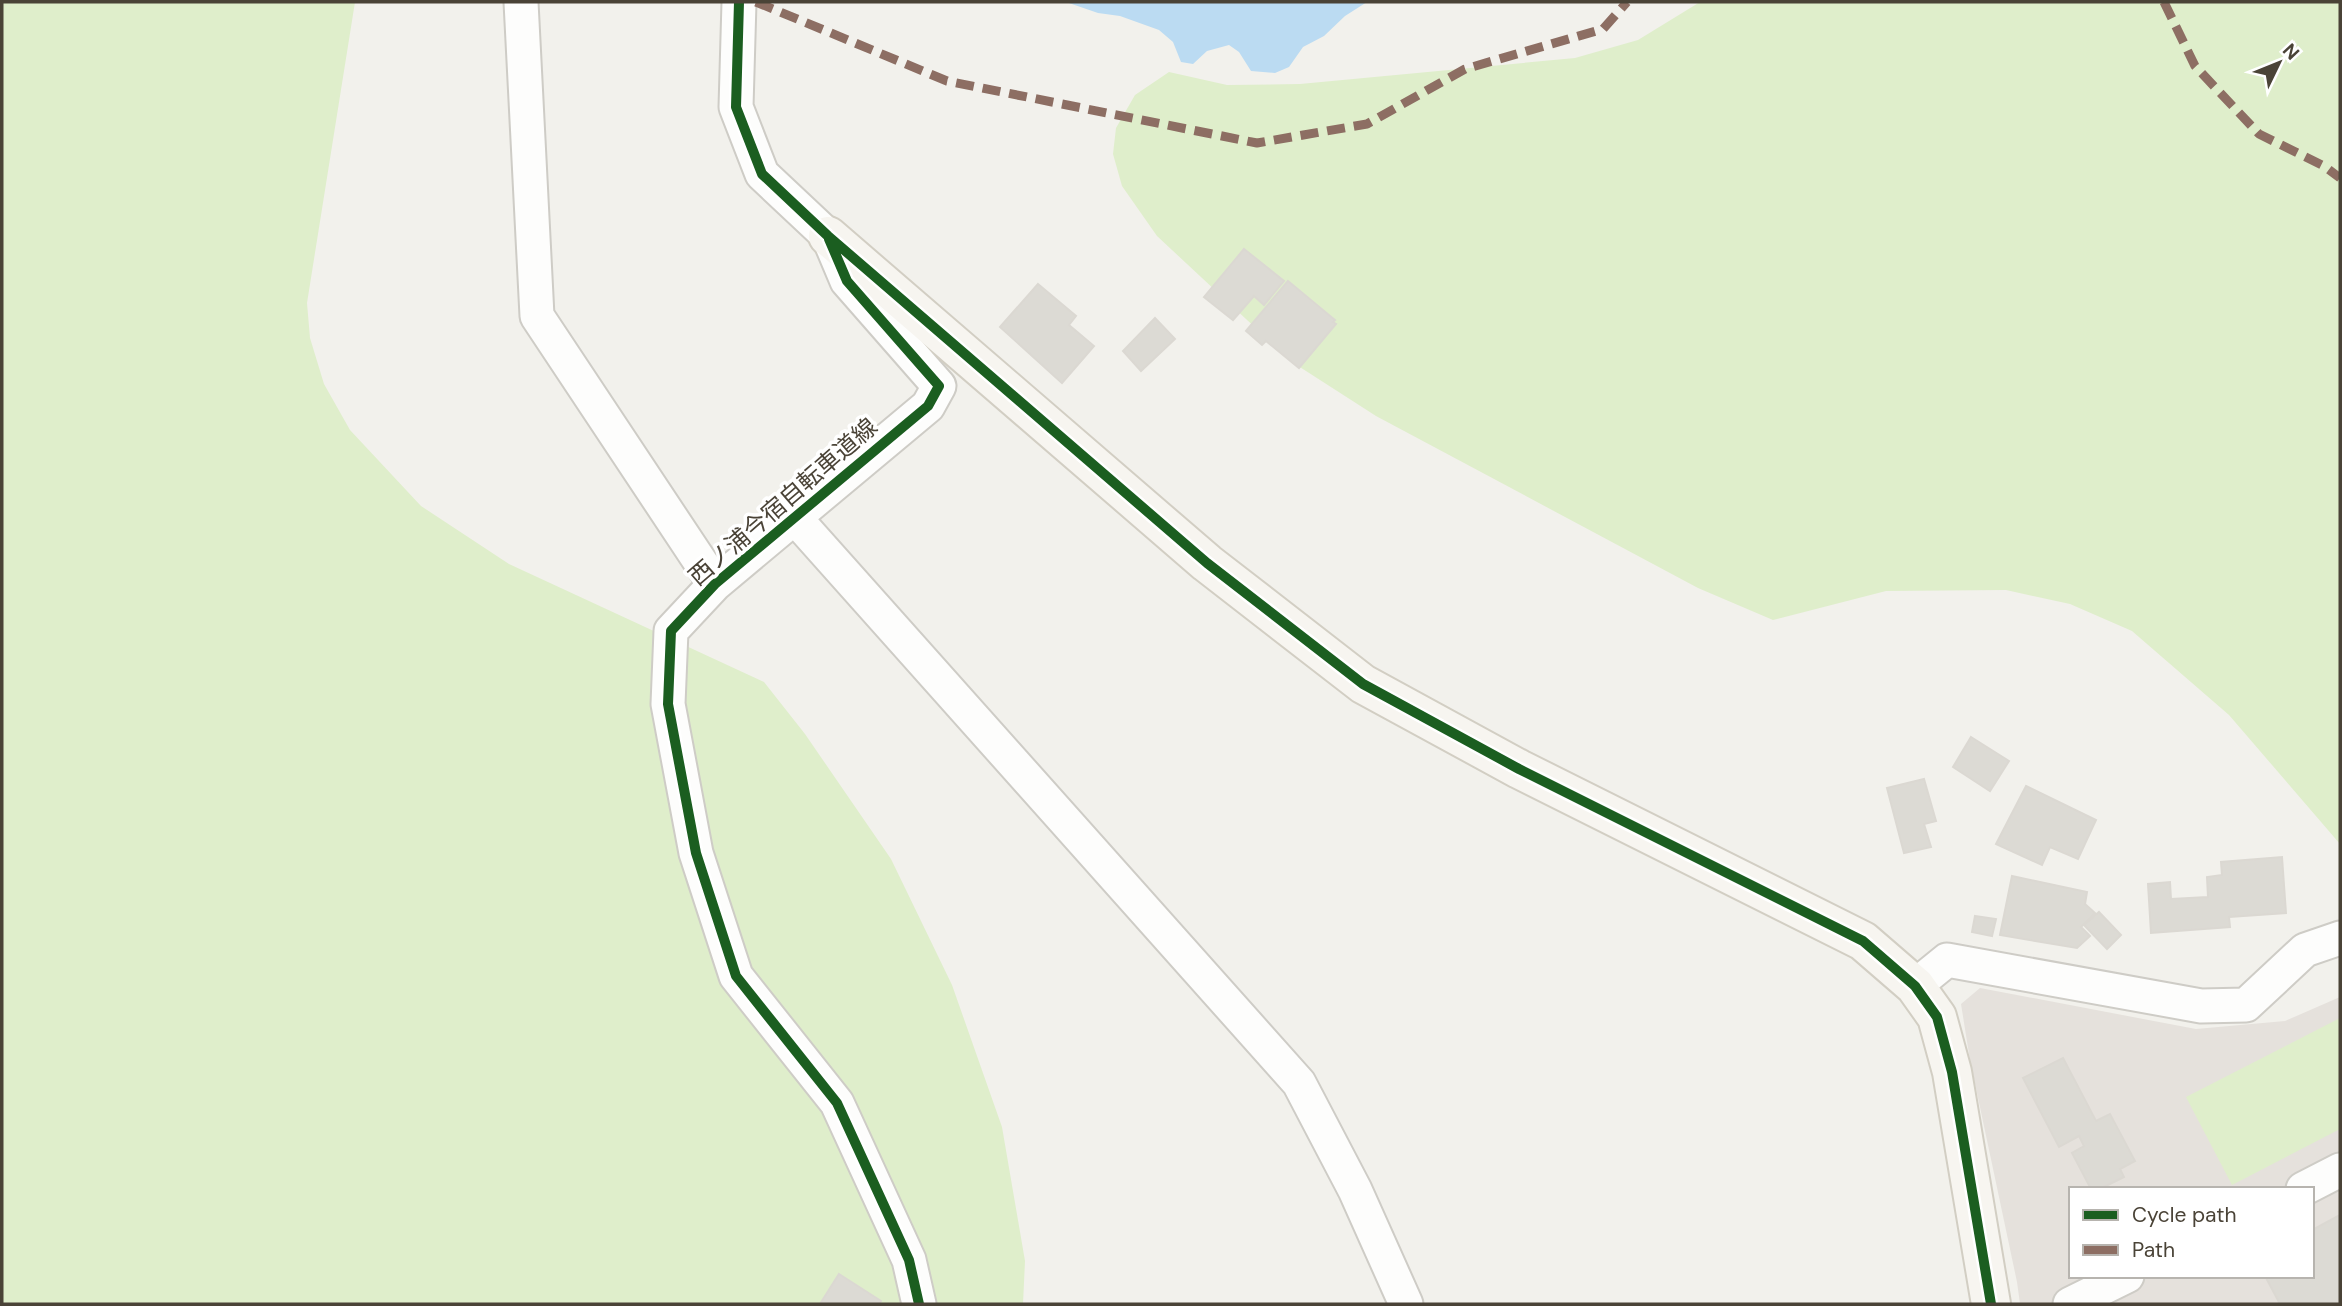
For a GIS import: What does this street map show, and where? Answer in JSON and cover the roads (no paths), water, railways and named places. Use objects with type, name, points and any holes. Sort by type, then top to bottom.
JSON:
[{"type":"street","points":[[521,2],[537,316],[715,584]]},
{"type":"street","name":"西ノ浦今宿自転車道線","points":[[739,2],[736,107],[762,174],[828,236],[847,281],[939,386],[928,406],[715,584],[671,631],[668,704],[696,853],[736,976],[837,1103],[909,1260],[919,1304]]},
{"type":"street","points":[[828,236],[1207,563],[1363,684],[1519,769],[1864,941],[1915,986],[1937,1017],[1952,1072],[1991,1304]]},
{"type":"street","points":[[795,518],[1299,1083],[1355,1190],[1406,1304]]},
{"type":"street","points":[[1915,986],[1947,960],[2201,1006],[2246,1005],[2305,950],[2340,938]]},
{"type":"street","points":[[2307,1187],[2340,1170]]},
{"type":"street","points":[[2070,1304],[2123,1278]]},
{"type":"water","points":[[1066,2],[1367,2],[1345,16],[1324,36],[1303,47],[1289,67],[1275,73],[1251,71],[1239,52],[1229,45],[1207,51],[1193,64],[1181,62],[1173,42],[1159,30],[1120,16],[1098,13]]}]
